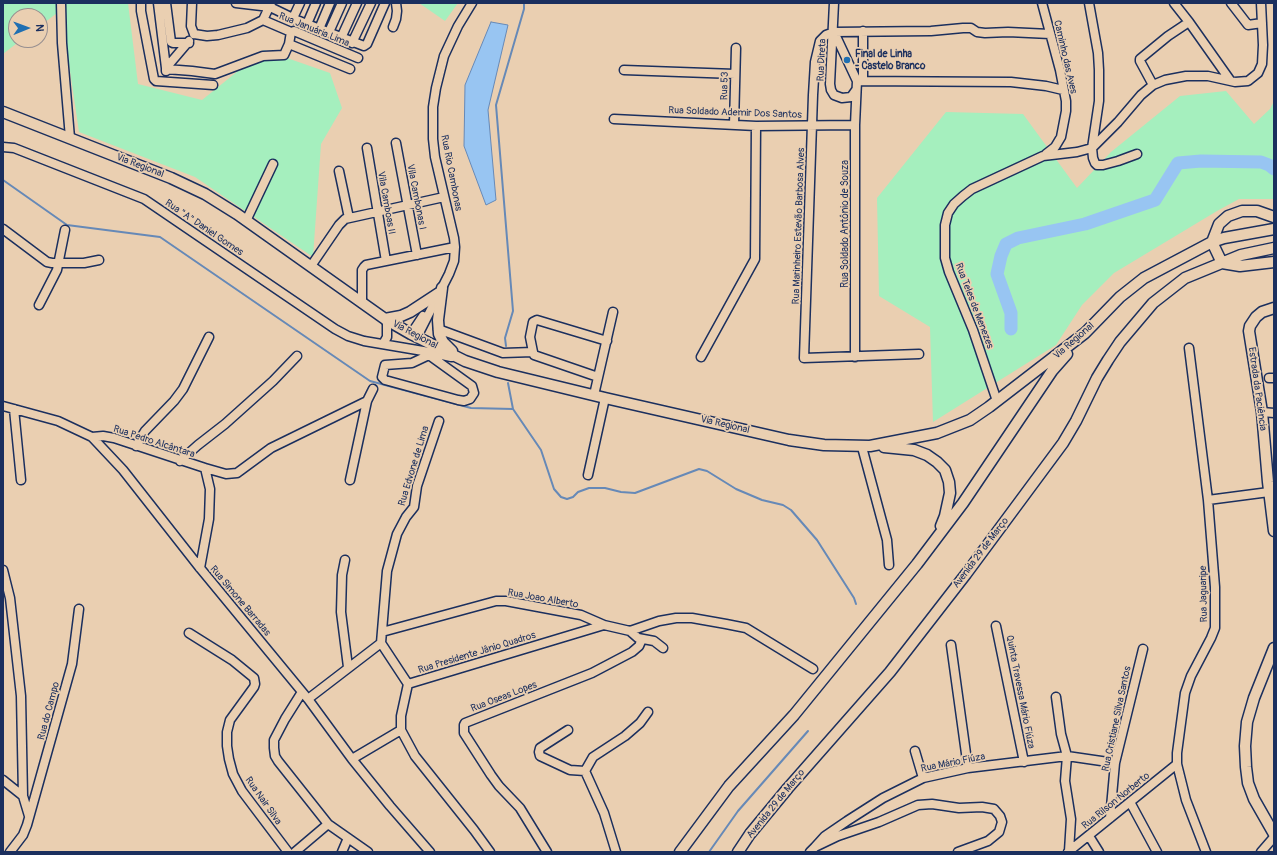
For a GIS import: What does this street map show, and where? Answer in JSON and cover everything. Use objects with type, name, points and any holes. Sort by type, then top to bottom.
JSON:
[{"type":"main road","name":"Via Regional","points":[[3,112],[182,183],[205,194],[246,220],[386,320],[414,336],[462,359],[498,372],[789,440],[824,445],[866,446],[914,450],[927,455],[945,470],[949,482],[950,493],[945,516],[935,540]]},
{"type":"main road","points":[[1222,263],[1212,242],[1218,224],[1228,216],[1242,211],[1257,211],[1274,217]]},
{"type":"main road","name":"Via Regional","points":[[866,446],[937,433],[957,426],[981,414],[1085,333],[1120,297],[1144,278],[1212,242],[1224,238],[1274,229]]},
{"type":"main road","points":[[1222,263],[1241,255],[1274,248]]},
{"type":"main road","points":[[1222,263],[1240,266],[1274,262]]},
{"type":"main road","name":"Avenida 29 de Março","points":[[738,852],[750,834],[788,788],[890,672],[966,574],[1063,443],[1076,421],[1097,378],[1120,342],[1153,303],[1186,278],[1222,263]]},
{"type":"main road","points":[[386,320],[410,312],[439,294]]},
{"type":"main road","points":[[439,294],[438,329],[440,339],[462,359]]},
{"type":"main road","name":"Estrada da Paciência","points":[[1274,308],[1262,312],[1256,317],[1250,326],[1249,331],[1262,412],[1274,531]]},
{"type":"main road","points":[[680,852],[729,786],[794,715],[935,540],[963,503],[1052,371],[1085,333]]},
{"type":"main road","points":[[1274,648],[1254,698],[1247,722],[1245,746],[1248,783],[1254,799],[1274,834]]},
{"type":"street","points":[[61,3],[62,43],[70,138]]},
{"type":"street","points":[[141,3],[141,11],[153,78],[156,81],[213,85]]},
{"type":"street","points":[[158,3],[166,68],[166,81]]},
{"type":"street","points":[[166,3],[171,42],[189,43]]},
{"type":"street","points":[[166,68],[189,43],[194,34],[191,26],[192,3]]},
{"type":"street","points":[[236,3],[270,5],[293,18],[352,43],[364,46],[367,44],[385,3]]},
{"type":"street","points":[[293,18],[300,3]]},
{"type":"street","points":[[307,24],[316,3]]},
{"type":"street","points":[[319,29],[330,3]]},
{"type":"street","points":[[329,32],[342,3]]},
{"type":"street","points":[[341,38],[357,3]]},
{"type":"street","points":[[352,43],[371,3]]},
{"type":"street","points":[[393,27],[396,15],[396,3]]},
{"type":"street","name":"Rua Rio Cambonas","points":[[414,336],[429,315],[452,268],[455,247],[433,139],[433,107],[437,82],[444,56],[458,26],[472,3]]},
{"type":"street","name":"Rua Direta","points":[[834,3],[834,32],[830,84],[831,90],[834,95],[842,98],[851,97],[856,90]]},
{"type":"street","name":"Caminho das Aves","points":[[1042,3],[1060,70],[1066,111],[1061,137],[1053,150],[1043,156]]},
{"type":"street","points":[[1089,3],[1098,53],[1099,70],[1099,101],[1092,148],[1093,158],[1097,164],[1113,162],[1137,154]]},
{"type":"street","points":[[1174,3],[1230,80]]},
{"type":"street","points":[[1231,3],[1248,25],[1262,24]]},
{"type":"street","points":[[1092,148],[1118,122],[1141,95],[1153,85],[1165,80],[1186,76],[1208,76],[1235,82],[1248,80],[1258,73],[1262,64],[1263,46],[1261,3]]},
{"type":"street","points":[[194,34],[206,36],[233,32],[247,28],[263,20],[270,5]]},
{"type":"street","name":"Rua Januária Lima","points":[[263,20],[291,32],[294,31],[358,58]]},
{"type":"street","points":[[1153,85],[1140,62],[1140,59],[1189,22]]},
{"type":"street","points":[[834,32],[932,31],[967,28],[985,33],[1008,32],[1050,34]]},
{"type":"street","points":[[856,90],[860,81],[863,31]]},
{"type":"street","points":[[166,68],[217,74],[263,56],[284,55],[289,44],[291,32]]},
{"type":"street","name":"Rua Direta","points":[[834,32],[860,81]]},
{"type":"street","name":"Rua Marinheiro Estevão Barbosa Alves","points":[[834,32],[823,37],[816,53],[813,95],[804,358],[855,357]]},
{"type":"street","points":[[289,44],[350,69]]},
{"type":"street","name":"Rua 53","points":[[734,125],[736,48]]},
{"type":"street","points":[[624,70],[735,74]]},
{"type":"street","points":[[860,81],[1011,82],[1046,86],[1063,90]]},
{"type":"street","name":"Rua Soldado Antônio de Souza","points":[[855,357],[856,90]]},
{"type":"street","name":"Rua Soldado Ademir Dos Santos","points":[[614,119],[756,126],[856,125]]},
{"type":"street","points":[[701,357],[755,259],[756,126]]},
{"type":"street","name":"Vila Cambonas I","points":[[396,143],[417,255]]},
{"type":"street","name":"Rua \"A\" Daniel Gomes","points":[[3,147],[14,148],[144,199],[335,329],[348,336],[364,341],[462,359]]},
{"type":"street","name":"Vila Camboas II","points":[[367,148],[386,261]]},
{"type":"street","name":"Rua Teles de Menezes","points":[[997,401],[973,330],[949,272],[945,258],[945,225],[948,213],[954,204],[972,189],[1043,156],[1077,152],[1092,148]]},
{"type":"street","points":[[246,220],[273,164]]},
{"type":"street","points":[[339,171],[347,219]]},
{"type":"street","points":[[311,266],[339,225],[347,219],[444,198]]},
{"type":"street","points":[[3,229],[47,262],[84,263],[99,260]]},
{"type":"street","points":[[39,305],[57,270],[64,230]]},
{"type":"street","points":[[362,303],[362,270],[364,267],[455,247]]},
{"type":"street","points":[[594,395],[613,312]]},
{"type":"street","points":[[383,344],[387,337],[386,320]]},
{"type":"street","points":[[598,377],[537,356],[533,352],[530,336],[533,322],[537,320],[606,341]]},
{"type":"street","points":[[438,329],[503,353],[533,352]]},
{"type":"street","points":[[136,446],[145,431],[183,389],[209,337]]},
{"type":"street","name":"Rua Jaguaripe","points":[[1189,348],[1208,500],[1215,587],[1214,628],[1211,638],[1191,676],[1186,693],[1177,753],[1177,764],[1186,800],[1206,852]]},
{"type":"street","points":[[429,354],[472,386],[474,393],[470,399],[464,401],[458,400],[385,380],[382,377],[384,365],[412,363],[429,354]]},
{"type":"street","points":[[855,357],[919,354]]},
{"type":"street","points":[[180,461],[225,424],[273,381],[297,356]]},
{"type":"street","points":[[350,480],[367,401],[373,389]]},
{"type":"street","points":[[588,475],[605,398]]},
{"type":"street","points":[[205,468],[226,474],[237,473],[271,448],[367,401]]},
{"type":"street","name":"Rua Simone Barradas","points":[[3,406],[58,421],[92,437],[123,470],[200,568],[308,699],[352,759],[430,852]]},
{"type":"street","points":[[14,409],[21,480]]},
{"type":"street","points":[[1262,412],[1274,413]]},
{"type":"street","name":"Rua Edvone de Lima","points":[[381,643],[387,571],[397,534],[406,517],[414,507],[417,486],[439,421]]},
{"type":"street","name":"Rua Pedro Alcântara","points":[[92,437],[103,436],[114,438],[205,468],[210,489],[209,519],[200,568]]},
{"type":"street","points":[[866,446],[887,540],[889,565]]},
{"type":"street","points":[[1208,500],[1270,486]]},
{"type":"street","points":[[345,560],[342,575],[341,612],[348,667]]},
{"type":"street","points":[[3,570],[10,598],[21,696],[23,796],[30,817]]},
{"type":"street","name":"Rua Joao Alberto","points":[[382,632],[496,601],[506,601],[581,616],[604,625],[630,632],[638,638],[654,641],[663,648]]},
{"type":"street","name":"Rua do Campo","points":[[10,852],[23,835],[30,817],[72,664],[80,609]]},
{"type":"street","points":[[630,632],[659,621],[676,618],[692,618],[746,628],[813,669]]},
{"type":"street","name":"Rua Presidente Jânio Quadros","points":[[401,730],[401,716],[408,684],[604,625]]},
{"type":"street","name":"Quinta Travessa Mário Fiúza","points":[[996,626],[1024,762]]},
{"type":"street","name":"Rua Nair Silva","points":[[189,633],[232,660],[254,678],[254,687],[230,720],[227,732],[229,759],[233,774],[242,791],[288,852]]},
{"type":"street","name":"Rua Oseas Lopes","points":[[547,852],[524,812],[499,786],[491,775],[464,733],[464,725],[592,673],[632,652],[639,646],[642,639]]},
{"type":"street","points":[[308,699],[381,643],[408,684]]},
{"type":"street","points":[[951,645],[968,768]]},
{"type":"street","name":"Rua Cristiane Silva Santos","points":[[1110,818],[1115,763],[1143,648]]},
{"type":"street","points":[[302,692],[274,740],[274,748],[278,761],[328,824],[368,852]]},
{"type":"street","points":[[1056,697],[1061,734],[1067,756],[1065,781],[1072,819],[1068,851]]},
{"type":"street","points":[[585,771],[593,757],[625,736],[640,723],[648,712]]},
{"type":"street","points":[[352,759],[401,730],[415,756],[490,852]]},
{"type":"street","points":[[568,730],[540,748],[540,756],[570,770],[585,771]]},
{"type":"street","points":[[915,751],[923,778]]},
{"type":"street","name":"Rua Mário Fiúza","points":[[812,850],[825,836],[847,821],[883,798],[923,778],[968,768],[1067,756],[1115,763]]},
{"type":"street","name":"Rua Rilson Norberto","points":[[1068,851],[1090,836],[1177,764]]},
{"type":"street","points":[[585,771],[604,813],[616,852]]},
{"type":"street","points":[[3,780],[23,796]]},
{"type":"street","points":[[1130,802],[1157,852]]},
{"type":"street","points":[[812,850],[838,836],[879,822],[918,805],[932,804],[959,808],[982,807],[994,809],[1000,816],[1002,822],[999,832],[988,841],[958,852]]},
{"type":"street","points":[[295,852],[328,824]]},
{"type":"street","points":[[1090,836],[1099,852]]},
{"type":"street","points":[[1261,852],[1274,837]]},
{"type":"street","points":[[342,852],[348,838]]},
{"type":"green space","points":[[3,3],[128,3],[138,84],[202,100],[264,50],[330,73],[342,108],[321,144],[313,257],[195,177],[79,132],[61,10],[48,20],[48,8],[8,8],[8,48],[11,48],[3,54]]},
{"type":"green space","points":[[419,3],[458,3],[445,21]]},
{"type":"green space","points":[[1226,91],[1254,124],[1270,109],[1274,101],[1274,199],[1239,199],[1114,273],[1082,305],[1056,345],[933,422],[930,327],[879,296],[877,198],[946,112],[1023,114],[1077,188],[1111,152],[1180,96]]},
{"type":"water","points":[[491,22],[508,25],[488,110],[496,200],[486,205],[464,146],[465,85]]},
{"type":"waterway","points":[[506,346],[505,338],[513,311],[496,105],[524,9],[524,3]]},
{"type":"waterway","points":[[1011,329],[1011,313],[997,274],[1001,256],[1006,244],[1018,238],[1085,224],[1155,200],[1178,163],[1201,161],[1261,162],[1274,169]]},
{"type":"waterway","points":[[3,180],[67,225],[160,237],[370,381],[471,408],[513,409]]},
{"type":"waterway","points":[[508,383],[513,409],[541,450],[554,489],[561,497],[567,499],[573,497],[578,492],[589,488],[605,488],[621,492],[635,493],[699,469],[707,471],[736,489],[762,500],[783,505],[791,510],[817,540],[854,598],[856,604]]},
{"type":"waterway","points":[[709,852],[738,811],[808,731]]},
{"type":"place","name":"Final de Linha - Castelo Branco","points":[[847,60]]}]
